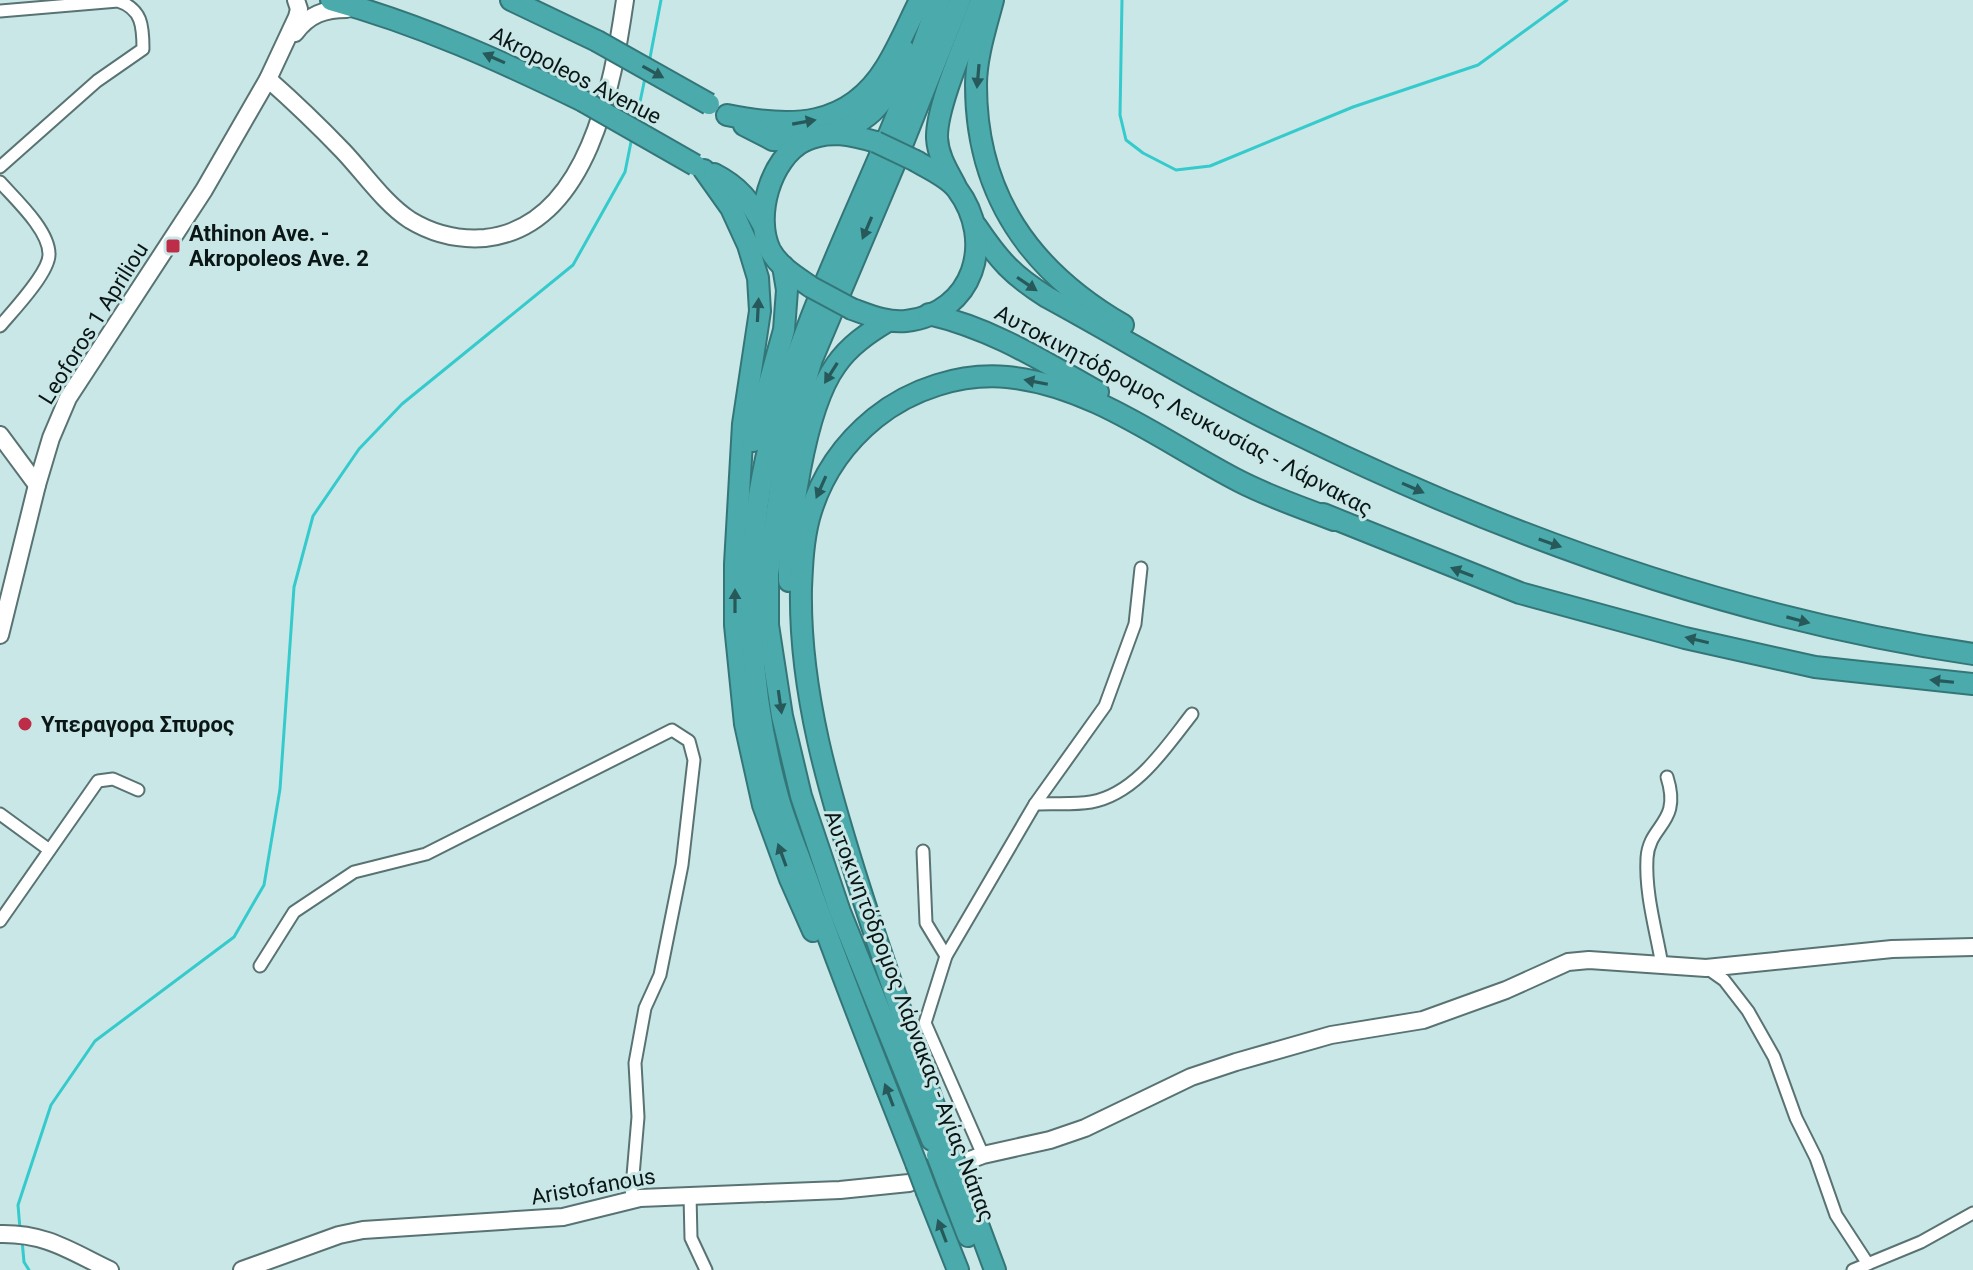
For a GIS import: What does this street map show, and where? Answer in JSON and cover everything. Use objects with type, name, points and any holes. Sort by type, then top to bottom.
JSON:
[{"type":"highway","name":"Akropoleos Avenue","points":[[331,0],[455,40],[583,101],[740,191],[752,204],[763,225]]},
{"type":"highway","name":"Akropoleos Avenue","points":[[511,0],[597,41],[773,140],[804,141]]},
{"type":"highway","points":[[718,110],[785,125],[809,122],[837,113],[861,95],[885,69],[922,0]]},
{"type":"highway","points":[[829,135],[856,125],[885,98],[896,76],[922,0]]},
{"type":"highway","name":"Αυτοκινητόδρομος Λάρνακας - Αγίας Νάπας","points":[[939,0],[895,119],[796,354],[770,443],[758,506],[752,626],[761,720],[780,800],[917,1179],[958,1270]]},
{"type":"highway","name":"Αυτοκινητόδρομος Λάρνακας - Αγίας Νάπας","points":[[944,1152],[928,1127],[840,912],[801,796],[779,701],[768,625],[768,574],[786,446],[812,359],[924,94],[960,0]]},
{"type":"highway","points":[[981,0],[941,112],[937,137],[940,156],[976,226],[997,258],[1017,278],[1288,430],[1476,516],[1700,594],[1814,624],[1915,646],[1973,654]]},
{"type":"highway","points":[[993,0],[982,41],[976,83],[981,142],[1000,202],[1027,246],[1050,272],[1114,319],[1351,459]]},
{"type":"highway","points":[[955,186],[916,161],[876,142],[846,133],[829,135],[804,141],[791,152],[767,195],[763,225],[771,251],[783,266],[811,287],[852,309],[888,321],[909,321],[944,308],[964,288],[975,263],[976,226]]},
{"type":"highway","points":[[700,167],[731,208],[748,245],[758,278],[760,311],[743,424],[735,564],[735,625],[745,724],[763,805],[790,879],[821,949],[863,1027]]},
{"type":"highway","points":[[740,499],[764,397],[784,330],[787,290],[783,266]]},
{"type":"highway","name":"Αυτοκινητόδρομος Λευκωσίας - Λάρνακας","points":[[929,314],[983,329],[1014,343],[1124,407],[1334,520],[1520,593],[1685,638],[1815,667],[1973,684]]},
{"type":"highway","points":[[888,321],[852,346],[822,388],[795,498],[789,556],[790,627],[798,710],[818,794],[928,1127]]},
{"type":"highway","points":[[995,1270],[944,1152],[829,790],[810,710],[801,622],[802,559],[808,519],[820,486],[836,458],[863,428],[887,408],[951,381],[979,376],[1006,377],[1042,382],[1085,397],[1242,483],[1334,520]]},
{"type":"highway","name":"Αυτοκινητόδρομος Λάρνακας - Αγίας Νάπας","points":[[954,1181],[982,1270]]},
{"type":"street","name":"Leoforos 1 Apriliou","points":[[0,635],[37,485],[51,438],[68,398],[204,190],[268,79],[297,17],[299,9],[296,0]]},
{"type":"street","points":[[268,79],[409,219],[434,232],[465,240],[497,237],[537,219],[555,204],[583,161],[608,85],[625,0]]},
{"type":"street","points":[[0,11],[118,1],[137,12],[141,21],[143,49],[97,81],[0,167]]},
{"type":"street","name":"Leoforos 1 Apriliou","points":[[279,58],[304,21],[318,12],[368,10]]},
{"type":"street","points":[[0,182],[32,217],[46,239],[50,255],[43,271],[0,326]]},
{"type":"street","points":[[0,435],[37,485]]},
{"type":"street","points":[[983,1155],[925,1023],[946,956],[1035,804],[1105,706],[1135,624],[1141,568]]},
{"type":"street","points":[[1035,804],[1092,802],[1120,791],[1157,759],[1192,714]]},
{"type":"street","points":[[260,966],[294,912],[354,872],[426,854],[672,730],[689,741],[694,760],[682,865],[660,975],[645,1008],[635,1063],[638,1117],[631,1199]]},
{"type":"street","points":[[1662,965],[1647,885],[1647,854],[1654,837],[1667,820],[1673,794],[1667,777]]},
{"type":"street","points":[[0,921],[98,781],[113,779],[138,790]]},
{"type":"street","points":[[0,814],[48,849]]},
{"type":"street","points":[[923,851],[926,923],[946,956]]},
{"type":"street","name":"Aristofanous","points":[[242,1270],[339,1235],[363,1230],[563,1217],[631,1199],[840,1190],[917,1179],[983,1155],[1050,1140],[1085,1128],[1191,1077],[1236,1062],[1331,1035],[1423,1020],[1506,990],[1568,962],[1589,960],[1706,968],[1892,949],[1973,947]]},
{"type":"street","points":[[1706,968],[1724,980],[1748,1011],[1774,1057],[1836,1215],[1868,1264]]},
{"type":"street","points":[[690,1195],[691,1238],[706,1270]]},
{"type":"street","points":[[1853,1270],[1921,1242],[1973,1213]]},
{"type":"street","points":[[1,1234],[26,1234],[57,1244],[110,1270]]},
{"type":"waterway","points":[[649,63],[661,0]]},
{"type":"waterway","points":[[1122,0],[1120,115],[1126,140],[1143,153],[1176,170],[1210,166],[1353,107],[1478,65],[1567,0]]},
{"type":"waterway","points":[[636,121],[645,78]]},
{"type":"waterway","points":[[20,1229],[18,1205],[51,1105],[95,1041],[234,937],[264,885],[280,789],[294,587],[313,516],[359,449],[402,404],[573,265],[625,172],[632,137]]},
{"type":"waterway","points":[[22,1240],[24,1262],[29,1270]]},
{"type":"place","name":"Athinon Ave. - Akropoleos Ave. 2","points":[[173,246]]},
{"type":"place","name":"Υπεραγορα Σπυρος","points":[[25,724]]}]
